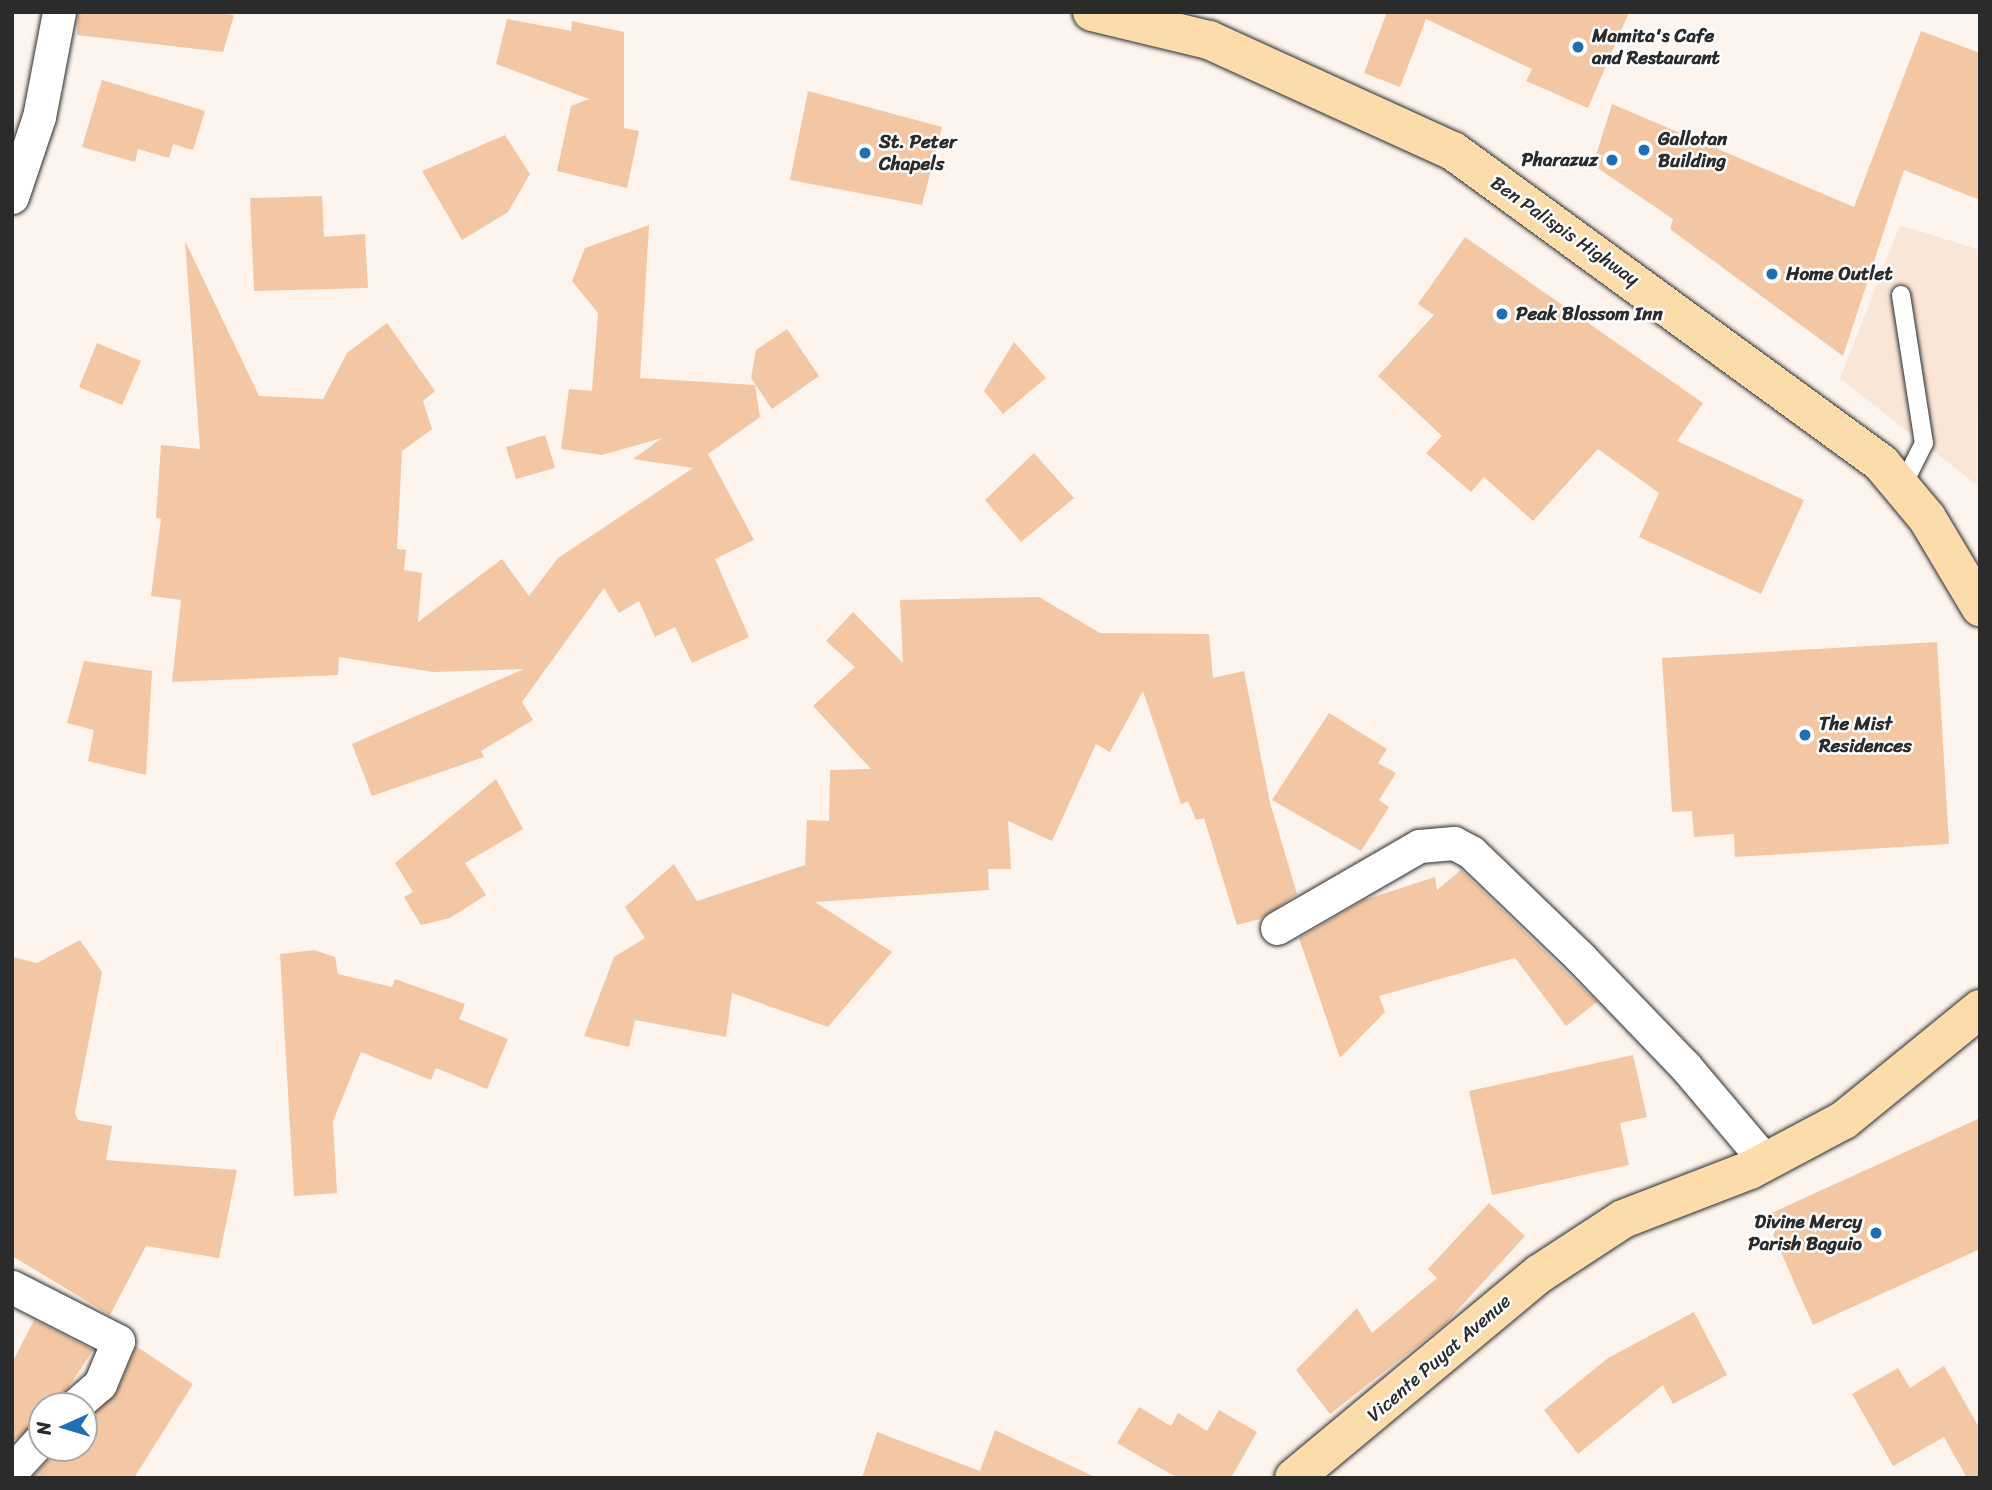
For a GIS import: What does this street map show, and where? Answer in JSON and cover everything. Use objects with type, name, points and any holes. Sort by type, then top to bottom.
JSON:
[{"type":"main road","name":"Ben Palispis Highway","points":[[1097,13],[1209,40],[1453,151],[1766,373],[1902,485],[1979,596]]},
{"type":"main road","name":"Vicente Puyat Avenue","points":[[1294,1478],[1385,1406],[1486,1313],[1589,1240],[1670,1196],[1766,1162],[1844,1120],[1980,1009]]},
{"type":"street","points":[[12,197],[39,117],[59,12]]},
{"type":"street","points":[[1277,928],[1419,846],[1454,843],[1480,860],[1581,958],[1685,1066],[1766,1162]]},
{"type":"street","points":[[12,1287],[118,1341],[100,1384],[91,1392]]},
{"type":"street","points":[[12,1471],[28,1453]]},
{"type":"lane","points":[[1901,295],[1924,443],[1902,485]]},
{"type":"shaded area","points":[[1900,225],[1980,250],[1977,485],[1840,379]]},
{"type":"building","points":[[78,12],[208,12],[234,15],[223,52],[77,35]]},
{"type":"building","points":[[1387,12],[1629,12],[1588,108],[1526,81],[1532,69],[1426,19],[1400,87],[1364,73]]},
{"type":"building","points":[[507,19],[571,31],[572,21],[624,32],[624,128],[639,131],[627,188],[557,171],[571,106],[589,99],[496,64]]},
{"type":"building","points":[[1921,31],[1980,53],[1980,200],[1904,170],[1843,356],[1670,229],[1673,219],[1593,165],[1612,104],[1854,207]]},
{"type":"building","points":[[102,80],[205,111],[193,150],[173,144],[169,158],[138,149],[135,162],[82,147]]},
{"type":"building","name":"St. Peter Chapels","points":[[808,91],[942,127],[922,205],[790,180]]},
{"type":"building","points":[[505,135],[530,174],[508,212],[462,240],[422,171]]},
{"type":"building","points":[[322,196],[324,237],[365,234],[368,288],[254,291],[250,198]]},
{"type":"building","points":[[649,225],[640,378],[755,385],[760,417],[708,454],[754,540],[715,559],[749,637],[692,663],[675,627],[655,637],[639,601],[619,613],[604,588],[522,702],[533,720],[481,751],[484,757],[372,796],[352,744],[524,669],[433,672],[339,657],[338,675],[172,682],[181,600],[151,596],[161,519],[156,518],[161,445],[200,449],[185,241],[259,396],[323,399],[347,353],[387,323],[435,391],[423,401],[432,429],[402,451],[397,549],[406,550],[404,570],[422,573],[418,622],[502,559],[529,596],[558,558],[693,468],[633,459],[662,438],[602,455],[561,449],[569,389],[592,391],[598,313],[572,281],[585,248]]},
{"type":"building","points":[[1465,237],[1703,403],[1677,441],[1804,500],[1761,594],[1639,537],[1659,493],[1598,449],[1533,521],[1484,477],[1471,492],[1426,453],[1442,436],[1378,376],[1434,315],[1418,304]]},
{"type":"building","points":[[787,329],[819,376],[772,409],[751,378],[756,350]]},
{"type":"building","points":[[1014,342],[1046,378],[1003,414],[984,391]]},
{"type":"building","points":[[97,343],[141,361],[122,405],[79,387]]},
{"type":"building","points":[[545,435],[555,468],[516,479],[506,447]]},
{"type":"building","points":[[1034,453],[1074,498],[1021,542],[985,500]]},
{"type":"building","points":[[1039,597],[1100,633],[1209,634],[1213,678],[1244,671],[1270,803],[1297,894],[1260,919],[1237,925],[1204,818],[1196,820],[1188,801],[1181,804],[1143,691],[1110,752],[1096,744],[1052,841],[1008,821],[1011,869],[988,869],[989,890],[815,902],[892,952],[828,1027],[732,993],[726,1037],[635,1020],[629,1047],[584,1036],[614,957],[645,938],[625,907],[674,864],[697,901],[805,865],[807,820],[829,821],[830,770],[871,769],[813,706],[855,667],[826,641],[853,612],[903,663],[900,600]]},
{"type":"building","name":"The Mist Residences","points":[[1937,642],[1949,844],[1735,857],[1734,834],[1694,837],[1692,811],[1672,812],[1662,658]]},
{"type":"building","points":[[84,661],[152,671],[146,775],[88,761],[94,730],[67,723]]},
{"type":"building","points":[[1329,713],[1387,749],[1378,763],[1396,773],[1379,800],[1389,807],[1361,851],[1272,800]]},
{"type":"building","points":[[496,779],[523,829],[465,863],[486,895],[450,918],[421,925],[404,897],[413,892],[395,863]]},
{"type":"building","points":[[1461,870],[1597,1002],[1566,1026],[1515,958],[1379,996],[1385,1012],[1340,1058],[1299,938],[1364,900],[1435,877],[1437,890]]},
{"type":"building","points":[[80,940],[102,972],[75,1113],[78,1120],[112,1126],[106,1160],[237,1170],[219,1258],[146,1246],[110,1315],[12,1256],[12,957],[37,963]]},
{"type":"building","points":[[314,950],[335,957],[338,974],[392,987],[395,979],[465,1004],[459,1019],[508,1039],[487,1089],[436,1068],[431,1080],[361,1052],[333,1121],[337,1193],[294,1196],[280,954]]},
{"type":"building","points":[[1633,1055],[1647,1117],[1620,1123],[1629,1165],[1492,1195],[1469,1091]]},
{"type":"building","name":"Divine Mercy Parish Baguio","points":[[1980,1118],[1980,1249],[1813,1325],[1765,1216]]},
{"type":"building","points":[[1489,1203],[1525,1236],[1445,1324],[1330,1414],[1296,1370],[1357,1308],[1372,1333],[1437,1278],[1428,1269]]},
{"type":"building","points":[[1694,1312],[1727,1375],[1673,1404],[1663,1385],[1578,1454],[1544,1410],[1608,1358]]},
{"type":"building","points":[[34,1320],[93,1350],[65,1392],[28,1392],[28,1430],[12,1442],[12,1363]]},
{"type":"building","points":[[136,1346],[193,1384],[134,1478],[32,1478],[46,1462],[98,1462],[98,1409],[117,1392]]},
{"type":"building","points":[[1944,1366],[1980,1429],[1980,1478],[1967,1478],[1944,1437],[1893,1466],[1852,1394],[1898,1368],[1910,1388]]},
{"type":"building","points":[[1139,1407],[1171,1426],[1178,1413],[1207,1431],[1219,1410],[1257,1432],[1231,1478],[1176,1477],[1117,1443]]},
{"type":"building","points":[[995,1430],[1097,1478],[862,1478],[877,1432],[980,1471]]},
{"type":"place","name":"Mamita's Cafe and Restaurant","points":[[1578,47]]},
{"type":"place","name":"Gallotan Building","points":[[1644,150]]},
{"type":"place","name":"St. Peter Chapels","points":[[865,153]]},
{"type":"place","name":"Pharazuz","points":[[1612,160]]},
{"type":"place","name":"Home Outlet","points":[[1772,274]]},
{"type":"place","name":"Peak Blossom Inn","points":[[1502,314]]},
{"type":"place","name":"The Mist Residences","points":[[1805,735]]},
{"type":"place","name":"Divine Mercy Parish Baguio","points":[[1876,1233]]}]
